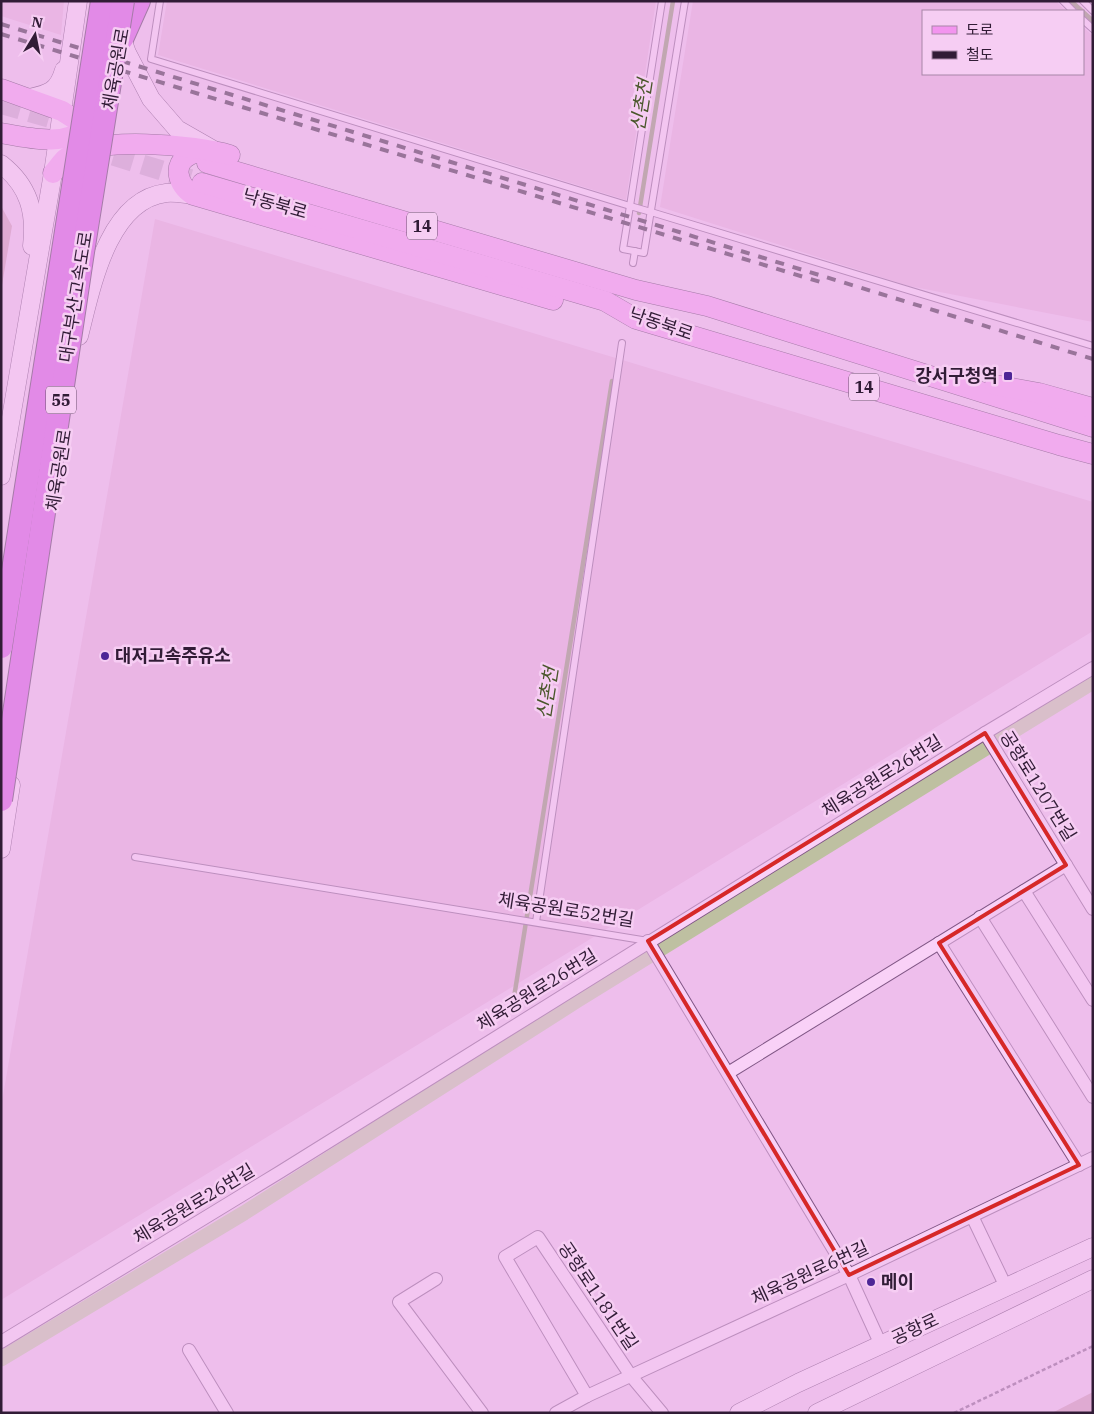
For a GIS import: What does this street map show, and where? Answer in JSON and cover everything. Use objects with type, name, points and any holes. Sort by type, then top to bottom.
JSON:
[{"type":"highway","name":"대구부산고속도로","points":[[1,647],[102,1]]},
{"type":"highway","name":"대구부산고속도로","points":[[1,800],[83,252],[123,1]]},
{"type":"highway","points":[[122,39],[140,1]]},
{"type":"main road","points":[[1,476],[53,173],[77,1]]},
{"type":"main road","name":"체육공원로","points":[[113,89],[128,1]]},
{"type":"main road","points":[[11,94],[43,96],[52,90],[60,82],[72,39]]},
{"type":"main road","points":[[122,39],[127,53],[151,99],[177,129],[211,157]]},
{"type":"main road","points":[[99,178],[94,142],[94,124],[103,113],[113,89]]},
{"type":"main road","points":[[11,94],[62,111],[76,120],[94,142]]},
{"type":"main road","points":[[3,133],[41,140],[58,140],[78,135],[94,142],[159,145],[211,157],[628,275],[707,306]]},
{"type":"main road","points":[[53,173],[66,158],[94,142]]},
{"type":"main road","points":[[211,157],[192,153],[182,160],[178,168],[180,181],[185,190],[198,189],[558,302],[636,319]]},
{"type":"main road","name":"낙동북로","points":[[211,157],[636,290],[707,306],[1093,427]]},
{"type":"main road","points":[[1,164],[16,179],[27,195],[32,211],[33,234],[17,346],[17,382]]},
{"type":"main road","name":"체육공원로","points":[[1,849],[71,396],[99,178]]},
{"type":"main road","points":[[76,348],[94,280],[105,248],[128,213],[153,196],[198,189]]},
{"type":"main road","name":"낙동북로","points":[[198,189],[605,301],[636,319],[1093,454]]},
{"type":"main road","points":[[908,369],[1039,393],[1093,408]]},
{"type":"main road","points":[[1059,445],[1093,460]]},
{"type":"main road","name":"공항로","points":[[739,1413],[1093,1247]]},
{"type":"main road","name":"공항로","points":[[817,1413],[1093,1279]]},
{"type":"street","name":"체육공원로26번길","points":[[1,1342],[280,1172],[648,941],[1093,668]]},
{"type":"street","name":"공항로1207번길","points":[[985,733],[1093,909]]},
{"type":"street","points":[[728,1073],[1066,865]]},
{"type":"street","points":[[1024,891],[1093,1000]]},
{"type":"street","points":[[980,917],[1093,1098]]},
{"type":"street","name":"체육공원로52번길","points":[[648,941],[849,1275],[881,1345]]},
{"type":"street","points":[[940,943],[1079,1165]]},
{"type":"street","name":"체육공원로6번길","points":[[556,1413],[588,1396],[849,1275],[1093,1158]]},
{"type":"street","points":[[972,1216],[1006,1287]]},
{"type":"street","name":"공항로1181번길","points":[[588,1396],[505,1258],[538,1237],[631,1376],[662,1413]]},
{"type":"street","points":[[436,1279],[399,1302],[482,1413]]},
{"type":"street","points":[[190,1350],[227,1413]]},
{"type":"lane","points":[[160,1],[151,59],[1093,346]]},
{"type":"lane","points":[[662,1],[623,249],[644,253],[685,1]]},
{"type":"lane","points":[[1063,1],[1073,10]]},
{"type":"lane","points":[[1083,1],[1093,11]]},
{"type":"lane","points":[[633,263],[635,251]]},
{"type":"lane","points":[[536,922],[622,343]]},
{"type":"lane","name":"체육공원로52번길","points":[[135,858],[648,941]]},
{"type":"path","points":[[954,1413],[1093,1346]]},
{"type":"highlighted area","points":[[985,733],[1066,865],[939,943],[1079,1165],[849,1275],[648,941]]},
{"type":"shaded area","points":[[1,1],[64,1],[61,35],[1,16]]},
{"type":"shaded area","points":[[167,1],[656,1],[626,200],[158,55]]},
{"type":"shaded area","points":[[693,1],[1056,1],[1065,10],[922,10],[922,75],[1084,75],[1084,28],[1093,36],[1093,322],[909,286],[660,207]]},
{"type":"shaded area","points":[[1,206],[12,226],[1,291]]},
{"type":"shaded area","points":[[155,219],[1093,502],[1093,631],[1,1300],[1,1107]]},
{"type":"shaded area","points":[[1093,1392],[1093,1413],[1052,1413]]},
{"type":"waterway","name":"신촌천","points":[[639,213],[673,1]]},
{"type":"waterway","points":[[1071,1],[1081,10]]},
{"type":"waterway","points":[[1084,13],[1093,21]]},
{"type":"waterway","name":"신촌천","points":[[512,1010],[612,381]]},
{"type":"waterway","points":[[1,1359],[244,1213],[578,1000],[1093,682]]},
{"type":"waterway","name":"신촌천","points":[[507,1046],[508,1036]]},
{"type":"tunnel","points":[[1,104],[78,126]]},
{"type":"tunnel","points":[[85,147],[193,180]]},
{"type":"railway","points":[[1,24],[1093,359]]},
{"type":"railway","points":[[1,34],[827,284]]},
{"type":"place","name":"강서구청역","points":[[1008,376]]},
{"type":"place","name":"대저고속주유소","points":[[105,656]]},
{"type":"place","name":"메이","points":[[871,1282]]}]
